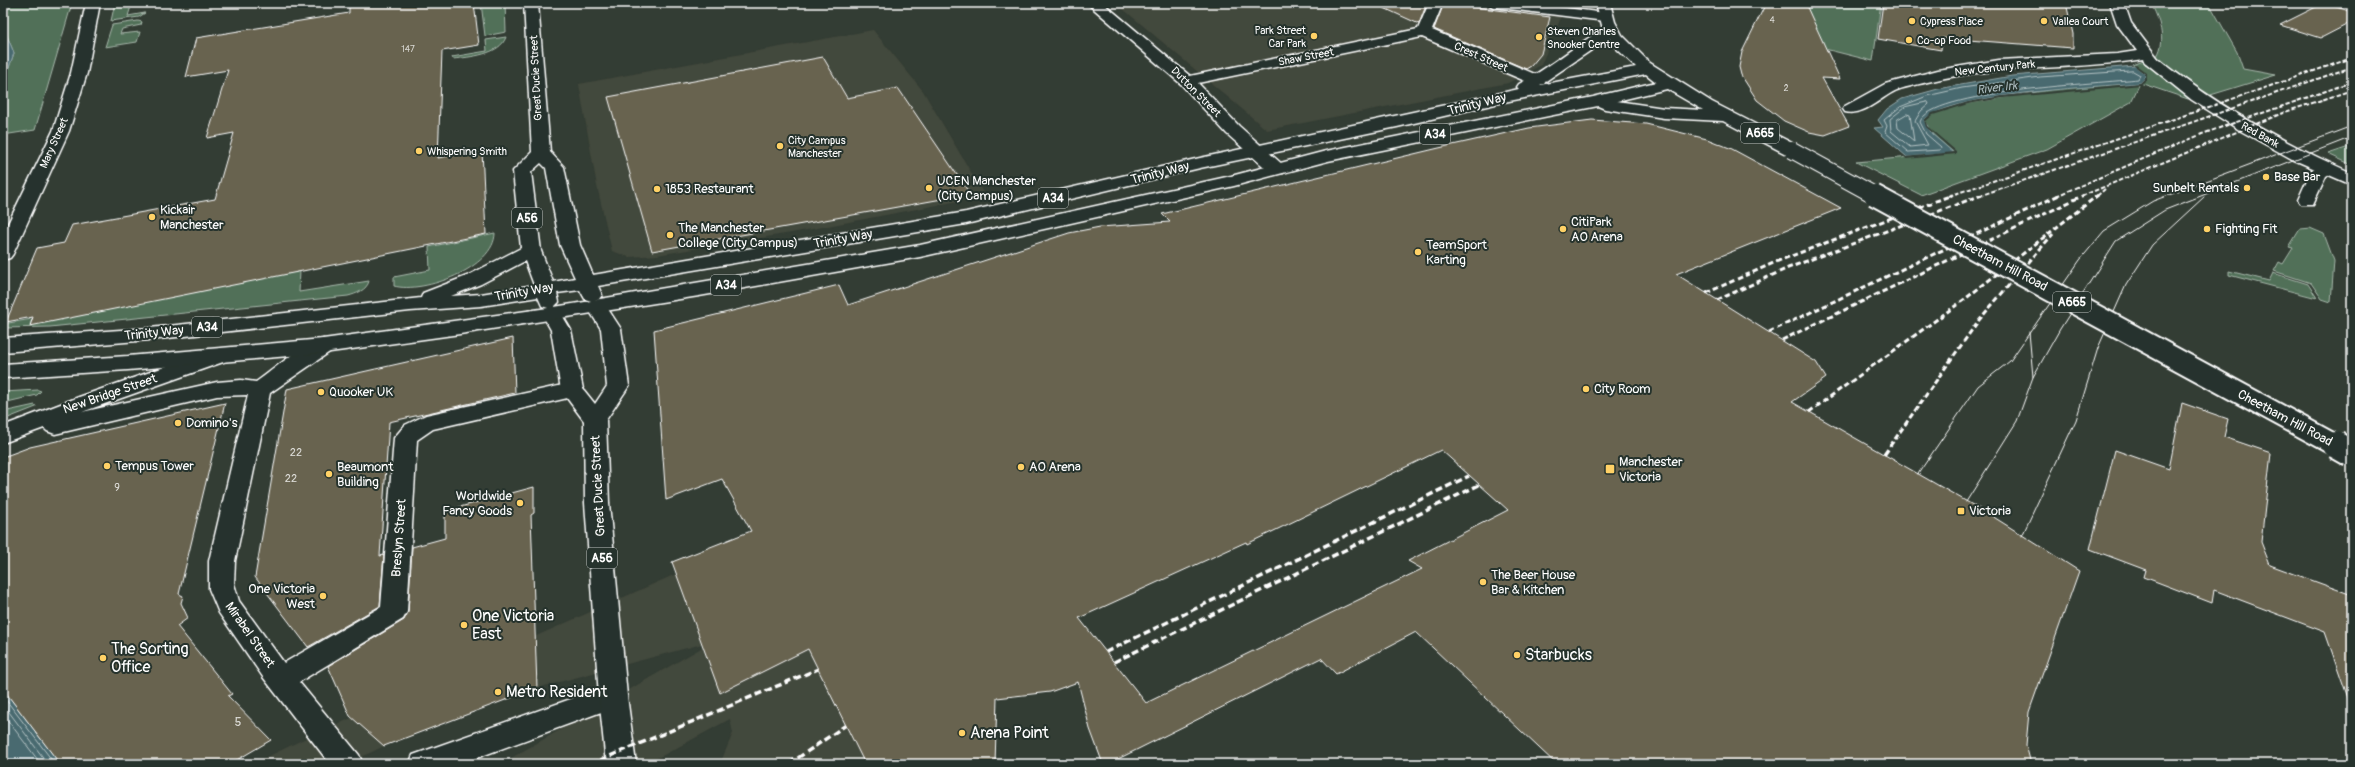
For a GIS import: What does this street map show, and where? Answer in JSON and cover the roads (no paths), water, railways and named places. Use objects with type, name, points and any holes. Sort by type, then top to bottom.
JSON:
[{"type":"main road","name":"Mary Street","points":[[3,254],[61,131],[79,73],[93,3]]},
{"type":"main road","name":"Great Ducie Street","points":[[531,3],[541,153],[555,168],[570,245],[597,307],[611,329],[618,386],[595,420],[597,504],[613,696]]},
{"type":"main road","name":"Dutton Street","points":[[1094,3],[1188,81],[1255,151],[1277,169]]},
{"type":"main road","points":[[1424,32],[1436,3]]},
{"type":"main road","points":[[1493,3],[1607,17]]},
{"type":"main road","points":[[2117,3],[2124,24],[2148,57]]},
{"type":"main road","points":[[1504,97],[1538,81],[1582,48],[1607,17]]},
{"type":"main road","name":"Cheetham Hill Road","points":[[1607,17],[1626,50],[1648,69],[1670,83],[2352,454]]},
{"type":"main road","name":"Shaw Street","points":[[1188,81],[1424,32]]},
{"type":"main road","name":"Crest Street","points":[[1424,32],[1538,81]]},
{"type":"main road","name":"Red Bank","points":[[2148,57],[2174,80],[2203,102],[2254,133],[2352,180]]},
{"type":"main road","name":"New Century Park","points":[[1851,109],[1891,87],[1938,75],[1999,65],[2148,57]]},
{"type":"main road","name":"Trinity Way","points":[[3,345],[150,334],[410,305],[481,300],[966,218],[1255,151],[1404,120],[1504,97],[1648,69]]},
{"type":"main road","points":[[1593,102],[1670,83]]},
{"type":"main road","points":[[1593,102],[1664,113],[1729,116]]},
{"type":"main road","name":"Trinity Way","points":[[3,371],[218,356],[323,346],[597,307],[920,251],[1226,183],[1334,155],[1593,102]]},
{"type":"main road","name":"Great Ducie Street","points":[[541,153],[522,171],[531,251],[546,289],[552,314],[561,330],[572,390],[595,420]]},
{"type":"main road","points":[[1092,190],[1141,188],[1227,169],[1253,167],[1277,169]]},
{"type":"main road","points":[[2307,200],[2319,173],[2328,169]]},
{"type":"main road","name":"A34","points":[[410,305],[474,280],[531,251]]},
{"type":"main road","points":[[45,418],[55,426],[217,389],[241,388],[260,390],[292,366],[323,346]]},
{"type":"main road","name":"New Bridge Street","points":[[3,435],[45,418],[218,356]]},
{"type":"main road","name":"Mirabel Street","points":[[260,390],[222,561],[220,581],[222,596],[273,669],[282,678],[348,764]]},
{"type":"main road","name":"Breslyn Street","points":[[282,678],[394,612],[406,438],[413,430],[426,423],[572,390]]},
{"type":"main road","points":[[424,764],[613,696]]},
{"type":"main road","name":"A56","points":[[613,696],[621,764]]},
{"type":"water","points":[[3,26],[14,53],[3,85]]},
{"type":"water","name":"River Irk","points":[[2135,66],[2145,74],[2145,78],[2140,83],[2059,89],[1993,97],[1964,103],[1940,111],[1924,120],[1932,134],[1954,153],[1907,157],[1874,128],[1883,127],[1878,120],[1887,109],[1902,99],[1938,89],[2012,76]]},
{"type":"water","points":[[3,689],[60,764],[3,764]]},
{"type":"tram line","points":[[2029,333],[2080,260],[2104,231],[2153,201],[2352,126]]},
{"type":"tram line","points":[[2033,377],[2060,329],[2116,241],[2165,210],[2352,137]]},
{"type":"tram line","points":[[2022,536],[2076,420],[2098,348],[2126,285],[2152,245],[2204,197]]},
{"type":"tram line","points":[[1918,474],[1978,386],[2010,361],[2029,333]]},
{"type":"tram line","points":[[2029,333],[2033,377]]},
{"type":"tram line","points":[[1966,502],[2017,421],[2033,377]]},
{"type":"railway","points":[[1949,196],[2352,58]]},
{"type":"railway","points":[[1979,196],[2352,67]]},
{"type":"railway","points":[[2056,196],[2202,134],[2352,82]]},
{"type":"railway","points":[[2082,196],[2285,112],[2352,90]]},
{"type":"railway","points":[[2097,196],[2105,189]]},
{"type":"railway","points":[[1706,293],[1778,261],[1952,195]]},
{"type":"railway","points":[[1717,300],[1788,268],[1982,195]]},
{"type":"railway","points":[[1769,332],[2059,195]]},
{"type":"railway","points":[[1782,340],[2084,195]]},
{"type":"railway","points":[[1809,412],[1965,299],[2098,195]]},
{"type":"railway","points":[[1890,446],[1979,320],[2053,234]]},
{"type":"railway","points":[[1884,455],[1891,445]]},
{"type":"railway","points":[[1106,652],[1469,476]]},
{"type":"railway","points":[[1114,662],[1479,485]]},
{"type":"railway","points":[[591,764],[818,669]]},
{"type":"railway","points":[[789,764],[846,725]]},
{"type":"place","name":"Cypress Place","points":[[1912,21]]},
{"type":"place","name":"Vallea Court","points":[[2044,21]]},
{"type":"place","name":"Park Street Car Park","points":[[1314,36]]},
{"type":"place","name":"Steven Charles Snooker Centre","points":[[1539,37]]},
{"type":"place","name":"Co-op Food","points":[[1909,40]]},
{"type":"place","name":"City Campus Manchester","points":[[780,146]]},
{"type":"place","name":"Whispering Smith","points":[[419,151]]},
{"type":"place","name":"Base Bar","points":[[2266,177]]},
{"type":"place","name":"UCEN Manchester (City Campus)","points":[[929,188]]},
{"type":"place","name":"Sunbelt Rentals","points":[[2247,188]]},
{"type":"place","name":"1853 Restaurant","points":[[657,189]]},
{"type":"place","name":"Kickair Manchester","points":[[152,217]]},
{"type":"place","name":"CitiPark AO Arena","points":[[1563,229]]},
{"type":"place","name":"Fighting Fit","points":[[2207,229]]},
{"type":"place","name":"The Manchester College (City Campus)","points":[[670,235]]},
{"type":"place","name":"TeamSport Karting","points":[[1418,252]]},
{"type":"place","name":"City Room","points":[[1586,389]]},
{"type":"place","name":"Quooker UK","points":[[321,392]]},
{"type":"place","name":"Domino's","points":[[178,423]]},
{"type":"place","name":"Tempus Tower","points":[[107,466]]},
{"type":"place","name":"AO Arena","points":[[1021,467]]},
{"type":"place","name":"Manchester Victoria","points":[[1610,469]]},
{"type":"place","name":"Beaumont Building","points":[[329,474]]},
{"type":"place","name":"Worldwide Fancy Goods","points":[[520,503]]},
{"type":"place","name":"Victoria","points":[[1961,511]]},
{"type":"place","name":"The Beer House Bar & Kitchen","points":[[1483,582]]},
{"type":"place","name":"One Victoria West","points":[[323,596]]},
{"type":"place","name":"One Victoria East","points":[[464,625]]},
{"type":"place","name":"Starbucks","points":[[1517,655]]},
{"type":"place","name":"The Sorting Office","points":[[103,658]]},
{"type":"place","name":"Metro Resident","points":[[498,692]]},
{"type":"place","name":"Arena Point","points":[[962,733]]}]
